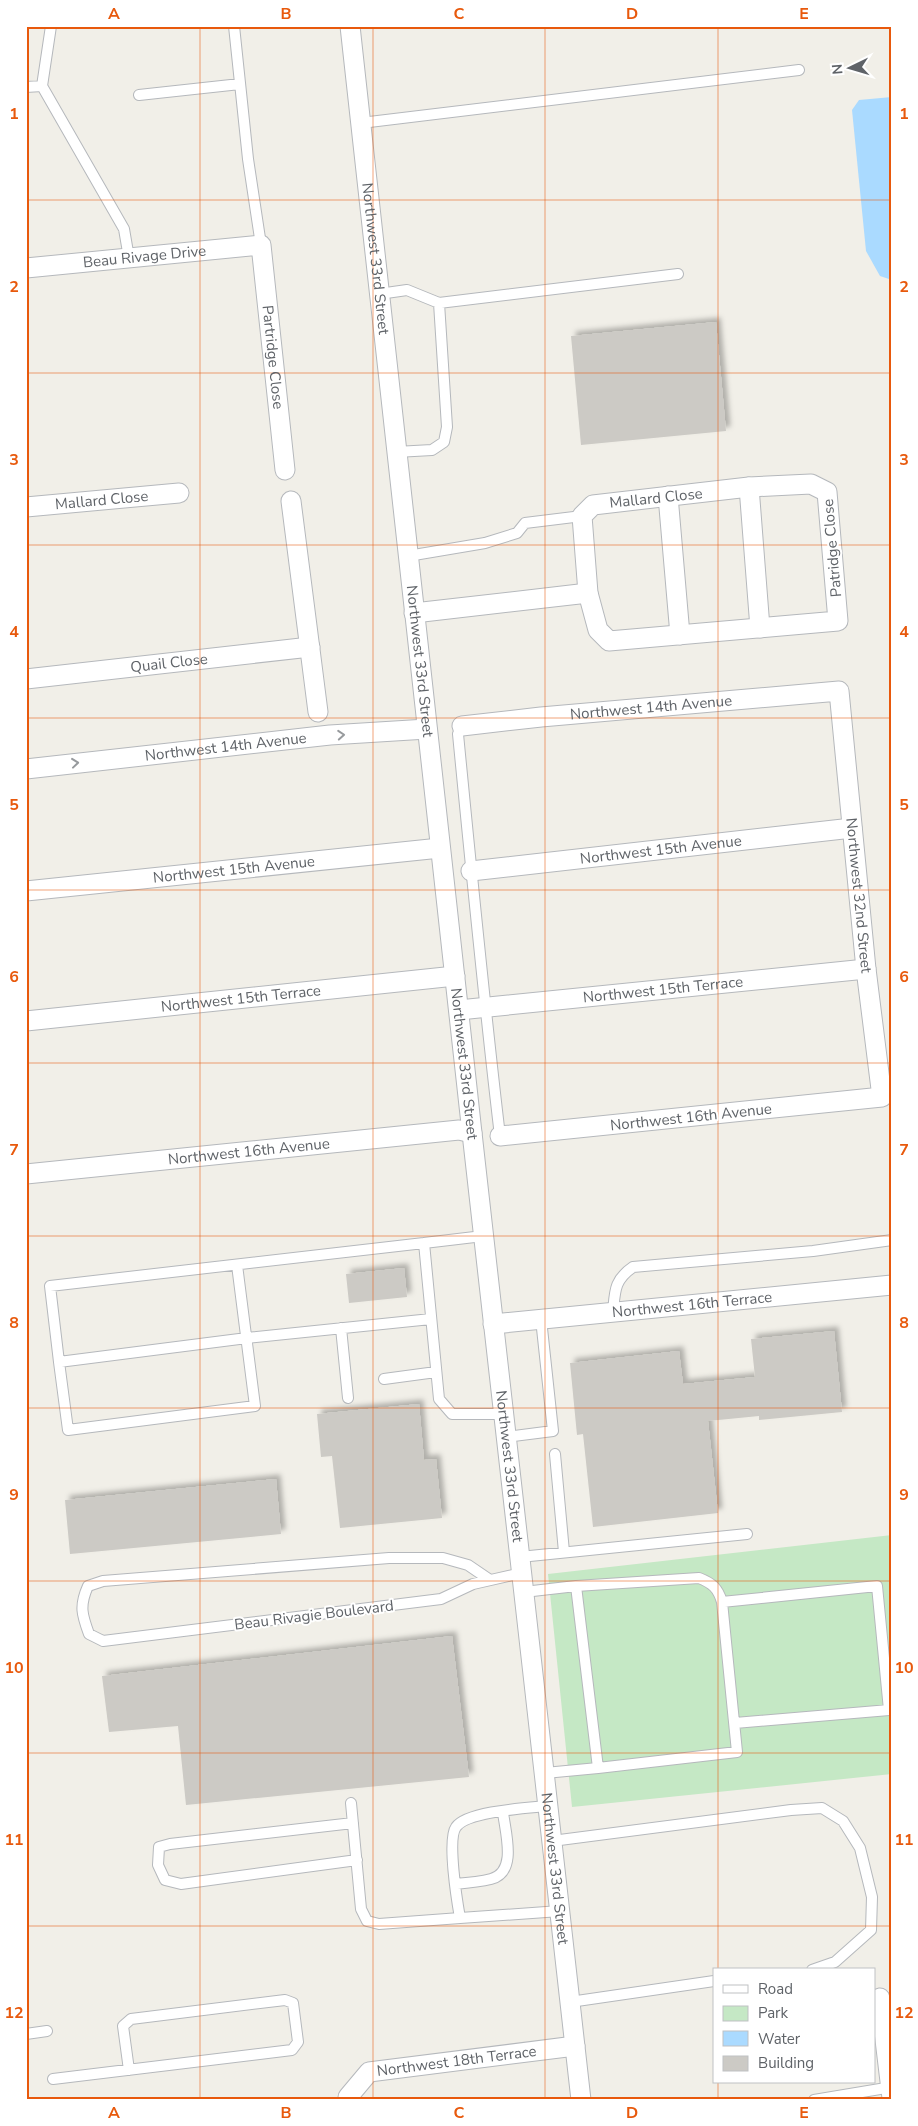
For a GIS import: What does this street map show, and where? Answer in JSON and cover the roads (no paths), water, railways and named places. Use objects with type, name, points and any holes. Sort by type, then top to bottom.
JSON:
[{"type":"street","name":"Northwest 33rd Street","points":[[350,26],[483,1236],[581,2100]]},
{"type":"street","name":"Beau Rivage Drive","points":[[26,268],[262,245]]},
{"type":"street","name":"Partridge Close","points":[[262,245],[285,470]]},
{"type":"street","name":"Mallard Close","points":[[582,516],[594,505],[749,487],[811,484]]},
{"type":"street","name":"Patridge Close","points":[[760,628],[838,621],[827,492],[811,484]]},
{"type":"street","points":[[582,516],[588,593],[598,630],[609,641],[760,628],[749,487]]},
{"type":"street","name":"Mallard Close","points":[[26,507],[178,494]]},
{"type":"street","points":[[668,496],[680,635]]},
{"type":"street","points":[[291,501],[318,712]]},
{"type":"street","points":[[414,613],[588,593]]},
{"type":"street","name":"Quail Close","points":[[26,679],[310,647]]},
{"type":"street","name":"Northwest 14th Avenue","points":[[462,726],[541,717],[839,692]]},
{"type":"street","name":"Northwest 32nd Street","points":[[839,692],[866,969],[882,1098]]},
{"type":"street","name":"Northwest 14th Avenue","points":[[26,768],[330,735],[427,729]]},
{"type":"street","name":"Northwest 15th Avenue","points":[[471,871],[852,828]]},
{"type":"street","name":"Northwest 15th Avenue","points":[[26,891],[440,848]]},
{"type":"street","name":"Northwest 15th Terrace","points":[[459,1010],[866,969]]},
{"type":"street","name":"Northwest 15th Terrace","points":[[26,1021],[455,976]]},
{"type":"street","name":"Northwest 16th Avenue","points":[[500,1136],[882,1098]]},
{"type":"street","name":"Northwest 16th Avenue","points":[[26,1174],[459,1130],[472,1133]]},
{"type":"street","name":"Northwest 16th Terrace","points":[[493,1324],[892,1285]]},
{"type":"street","points":[[880,1998],[891,2091]]},
{"type":"street","name":"Northwest 18th Terrace","points":[[348,2098],[369,2072],[575,2046]]},
{"type":"lane","points":[[50,26],[42,86],[124,229],[129,258]]},
{"type":"lane","points":[[234,26],[248,159],[262,245]]},
{"type":"lane","points":[[360,123],[799,70]]},
{"type":"lane","points":[[139,95],[240,84]]},
{"type":"lane","points":[[26,87],[42,86]]},
{"type":"lane","points":[[379,294],[407,290],[439,303],[678,274]]},
{"type":"lane","points":[[396,452],[432,450],[444,442],[447,427],[441,359],[439,303]]},
{"type":"lane","points":[[408,556],[486,543],[516,533],[525,523],[582,516]]},
{"type":"lane","points":[[462,726],[458,734],[484,1008],[500,1136]]},
{"type":"lane","points":[[237,1265],[255,1406],[68,1430],[50,1286],[483,1236]]},
{"type":"lane","points":[[613,1312],[620,1276],[632,1268],[813,1251],[892,1240]]},
{"type":"lane","points":[[424,1243],[439,1399],[452,1414],[504,1414]]},
{"type":"lane","points":[[59,1362],[246,1338],[431,1319]]},
{"type":"lane","points":[[506,1436],[553,1431],[541,1319]]},
{"type":"lane","points":[[341,1328],[348,1398]]},
{"type":"lane","points":[[384,1379],[436,1372]]},
{"type":"lane","points":[[555,1454],[564,1552]]},
{"type":"lane","points":[[522,1574],[564,1552],[747,1534]]},
{"type":"lane","name":"Beau Rivagie Boulevard","points":[[490,1580],[468,1565],[443,1558],[389,1558],[103,1581],[88,1586],[82,1598],[82,1616],[89,1634],[103,1641],[442,1599],[473,1584],[522,1574]]},
{"type":"lane","points":[[522,1574],[576,1586],[699,1578],[711,1582],[719,1592],[722,1602],[737,1752],[545,1773]]},
{"type":"lane","points":[[576,1586],[598,1768]]},
{"type":"lane","points":[[722,1602],[877,1586],[889,1710],[735,1723]]},
{"type":"lane","points":[[351,1803],[361,1909],[367,1921],[379,1924],[560,1910]]},
{"type":"lane","points":[[460,1918],[455,1884],[452,1836],[456,1825],[474,1815],[548,1806]]},
{"type":"lane","points":[[552,1841],[791,1810],[822,1808],[843,1821],[860,1848],[872,1897],[871,1930],[836,1962],[818,1968]]},
{"type":"lane","points":[[455,1884],[493,1879],[504,1870],[508,1860],[503,1812]]},
{"type":"lane","points":[[353,1823],[170,1844],[159,1847],[158,1864],[165,1880],[180,1884],[357,1860]]},
{"type":"lane","points":[[570,2002],[713,1981]]},
{"type":"lane","points":[[53,2079],[129,2070],[292,2050],[298,2042],[293,2003],[285,2000],[131,2019],[123,2026],[129,2070]]},
{"type":"lane","points":[[26,2034],[47,2031]]},
{"type":"lane","points":[[814,2100],[891,2091]]},
{"type":"water","points":[[892,97],[892,280],[880,276],[866,251],[852,110],[859,100]]}]
